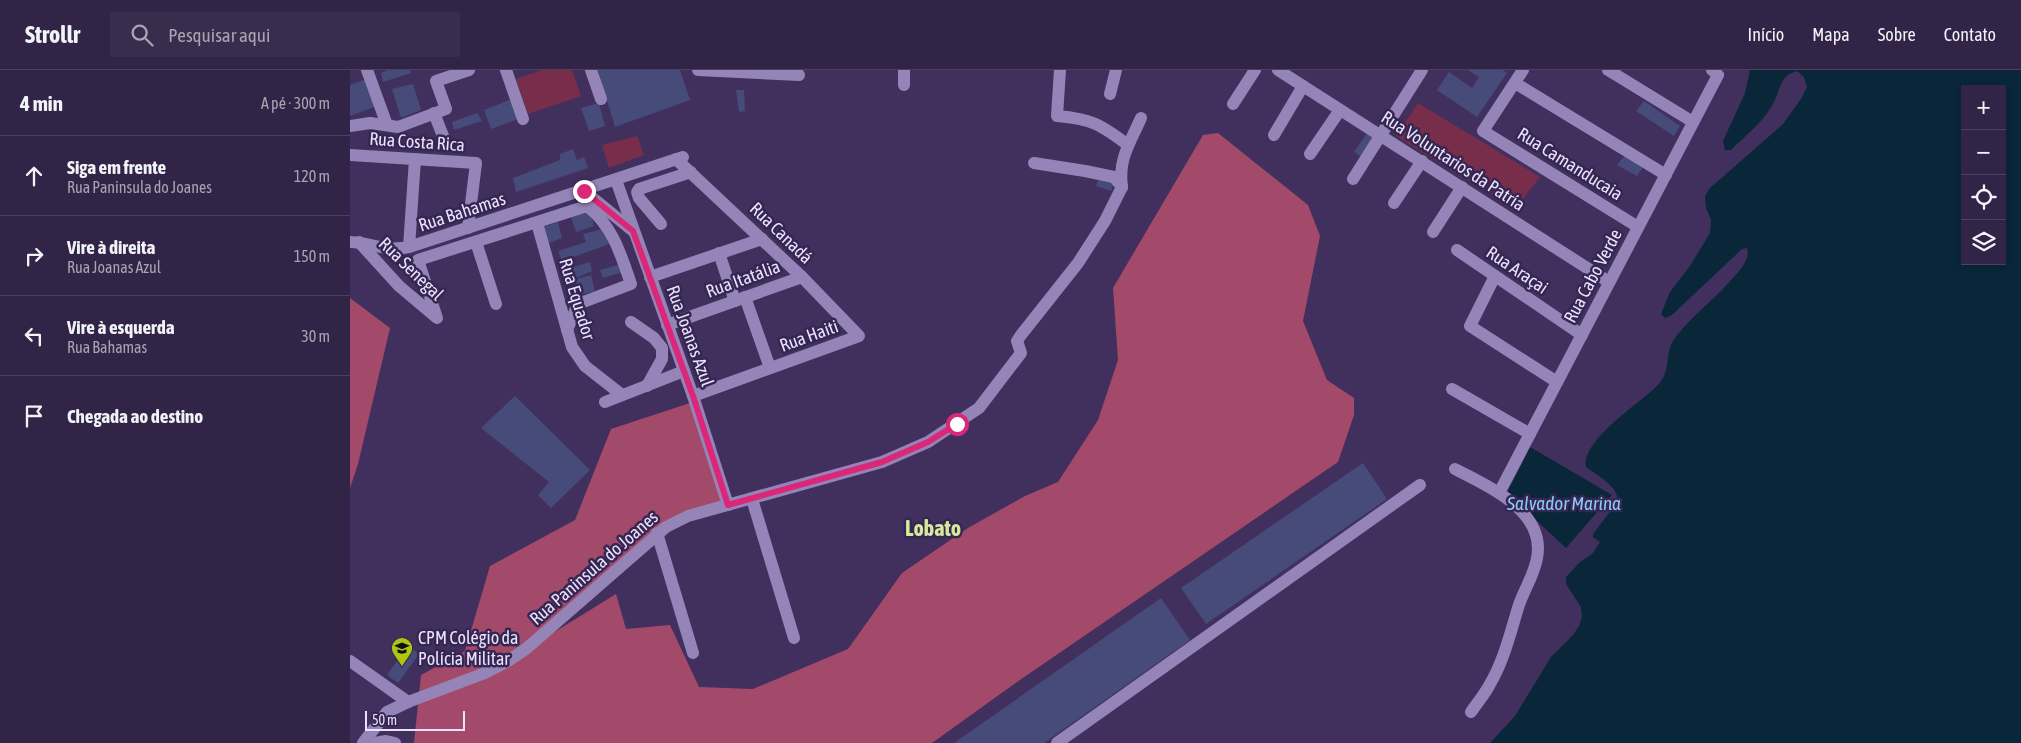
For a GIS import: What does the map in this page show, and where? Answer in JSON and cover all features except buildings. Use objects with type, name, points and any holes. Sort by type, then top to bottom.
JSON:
[{"type":"street","points":[[368,70],[387,125]]},
{"type":"street","points":[[443,136],[440,111],[441,76],[468,70]]},
{"type":"street","points":[[506,70],[523,119]]},
{"type":"street","points":[[591,70],[601,99]]},
{"type":"street","points":[[698,70],[799,75]]},
{"type":"street","points":[[904,70],[904,85]]},
{"type":"street","points":[[1060,70],[1057,116],[1087,119],[1097,123],[1128,145]]},
{"type":"street","points":[[1110,94],[1116,70]]},
{"type":"street","points":[[1233,104],[1255,70]]},
{"type":"street","name":"Rua Voluntarios da Patría","points":[[1278,70],[1609,282]]},
{"type":"street","points":[[1353,179],[1422,70]]},
{"type":"street","points":[[1522,70],[1515,83],[1666,175]]},
{"type":"street","points":[[1608,70],[1694,122]]},
{"type":"street","name":"Rua Cabo Verde","points":[[1499,493],[1694,122],[1715,72]]},
{"type":"street","name":"Rua Camanducaia","points":[[1515,83],[1483,131],[1638,227]]},
{"type":"street","points":[[1274,135],[1304,86]]},
{"type":"street","points":[[1310,154],[1340,110]]},
{"type":"street","points":[[350,126],[370,123],[398,127],[440,111]]},
{"type":"street","points":[[1122,187],[1121,167],[1128,145],[1141,118]]},
{"type":"street","name":"Rua Costa Rica","points":[[350,155],[476,163],[468,228]]},
{"type":"street","name":"Rua Canadá","points":[[681,157],[691,172],[802,277],[859,336]]},
{"type":"street","name":"Rua Bahamas","points":[[355,242],[384,249],[409,248],[681,157]]},
{"type":"street","points":[[409,248],[415,159]]},
{"type":"street","points":[[1394,203],[1422,161]]},
{"type":"street","points":[[1034,163],[1114,177],[1122,187]]},
{"type":"street","points":[[661,224],[639,198],[637,192],[639,189],[691,172]]},
{"type":"street","name":"Rua Joanas Azul","points":[[616,180],[693,396],[728,505]]},
{"type":"street","name":"Rua Paninsula do Joanes","points":[[363,743],[387,712],[408,702],[485,673],[508,662],[528,648],[657,533],[677,521],[882,462],[928,442],[979,408],[1021,353],[1017,341],[1078,263],[1105,221],[1122,187]]},
{"type":"street","points":[[1433,232],[1462,187]]},
{"type":"street","points":[[584,191],[633,231]]},
{"type":"street","name":"Rua Bahamas","points":[[418,260],[587,206],[601,220],[614,238],[631,284],[578,304],[567,330]]},
{"type":"street","name":"Rua Equador","points":[[537,223],[572,347],[585,366],[622,395]]},
{"type":"street","points":[[650,277],[762,238]]},
{"type":"street","name":"Rua Senegal","points":[[355,242],[398,286],[438,318],[418,260]]},
{"type":"street","points":[[476,242],[496,304]]},
{"type":"street","name":"Rua Araçai","points":[[1457,250],[1582,335]]},
{"type":"street","name":"Rua Haiti","points":[[719,253],[770,368]]},
{"type":"street","points":[[1495,276],[1470,326],[1557,382]]},
{"type":"street","name":"Rua Itatália","points":[[667,325],[802,277]]},
{"type":"street","points":[[631,322],[654,338],[662,348],[662,359],[648,386]]},
{"type":"street","name":"Rua Haiti","points":[[693,396],[859,336]]},
{"type":"street","points":[[605,402],[684,371]]},
{"type":"street","points":[[1452,389],[1530,434]]},
{"type":"street","points":[[1456,468],[1514,504],[1526,516],[1534,529],[1538,546],[1537,559],[1504,653],[1490,684],[1471,712]]},
{"type":"street","points":[[1057,743],[1420,485]]},
{"type":"street","points":[[752,499],[794,638]]},
{"type":"street","points":[[657,533],[693,653]]},
{"type":"street","points":[[350,661],[408,702]]},
{"type":"street","points":[[374,743],[386,741],[395,743]]},
{"type":"shaded area","points":[[542,70],[572,70],[581,96],[528,114],[516,79]]},
{"type":"shaded area","points":[[1418,103],[1540,177],[1515,209],[1396,136]]},
{"type":"shaded area","points":[[1218,133],[1308,205],[1320,236],[1303,321],[1327,380],[1354,398],[1354,415],[1338,462],[1017,682],[932,743],[414,743],[421,675],[465,651],[490,566],[575,520],[611,429],[690,403],[724,505],[669,521],[514,657],[616,594],[626,629],[670,625],[699,687],[753,689],[848,649],[902,573],[968,528],[1025,496],[1058,482],[1098,420],[1118,360],[1113,288],[1203,135]]},
{"type":"shaded area","points":[[637,136],[644,155],[609,168],[602,145]]},
{"type":"shaded area","points":[[350,298],[390,328],[358,464],[350,488]]},
{"type":"water","points":[[1750,70],[2021,70],[2021,743],[1490,743],[1515,716],[1551,657],[1573,635],[1579,626],[1582,617],[1581,607],[1566,584],[1566,577],[1580,562],[1593,553],[1600,542],[1593,537],[1593,534],[1618,501],[1617,495],[1611,486],[1586,467],[1587,457],[1592,446],[1601,434],[1661,381],[1666,370],[1670,347],[1673,341],[1690,321],[1723,289],[1746,259],[1747,248],[1742,249],[1672,315],[1665,318],[1661,314],[1670,292],[1690,266],[1710,233],[1711,220],[1706,208],[1705,196],[1710,188],[1783,124],[1807,87],[1804,77],[1797,71],[1785,78],[1775,100],[1761,121],[1731,150],[1725,150],[1723,141],[1745,93]]},
{"type":"water","name":"Salvador Marina","points":[[1530,447],[1612,495],[1566,548],[1507,493]]},
{"type":"place","name":"CPM Colégio da Polícia Militar","points":[[402,667]]},
{"type":"district","name":"Lobato","points":[[933,528]]},
{"type":"route","points":[[584,191],[633,231],[693,396],[728,505],[882,462],[928,442],[957,424]]}]
